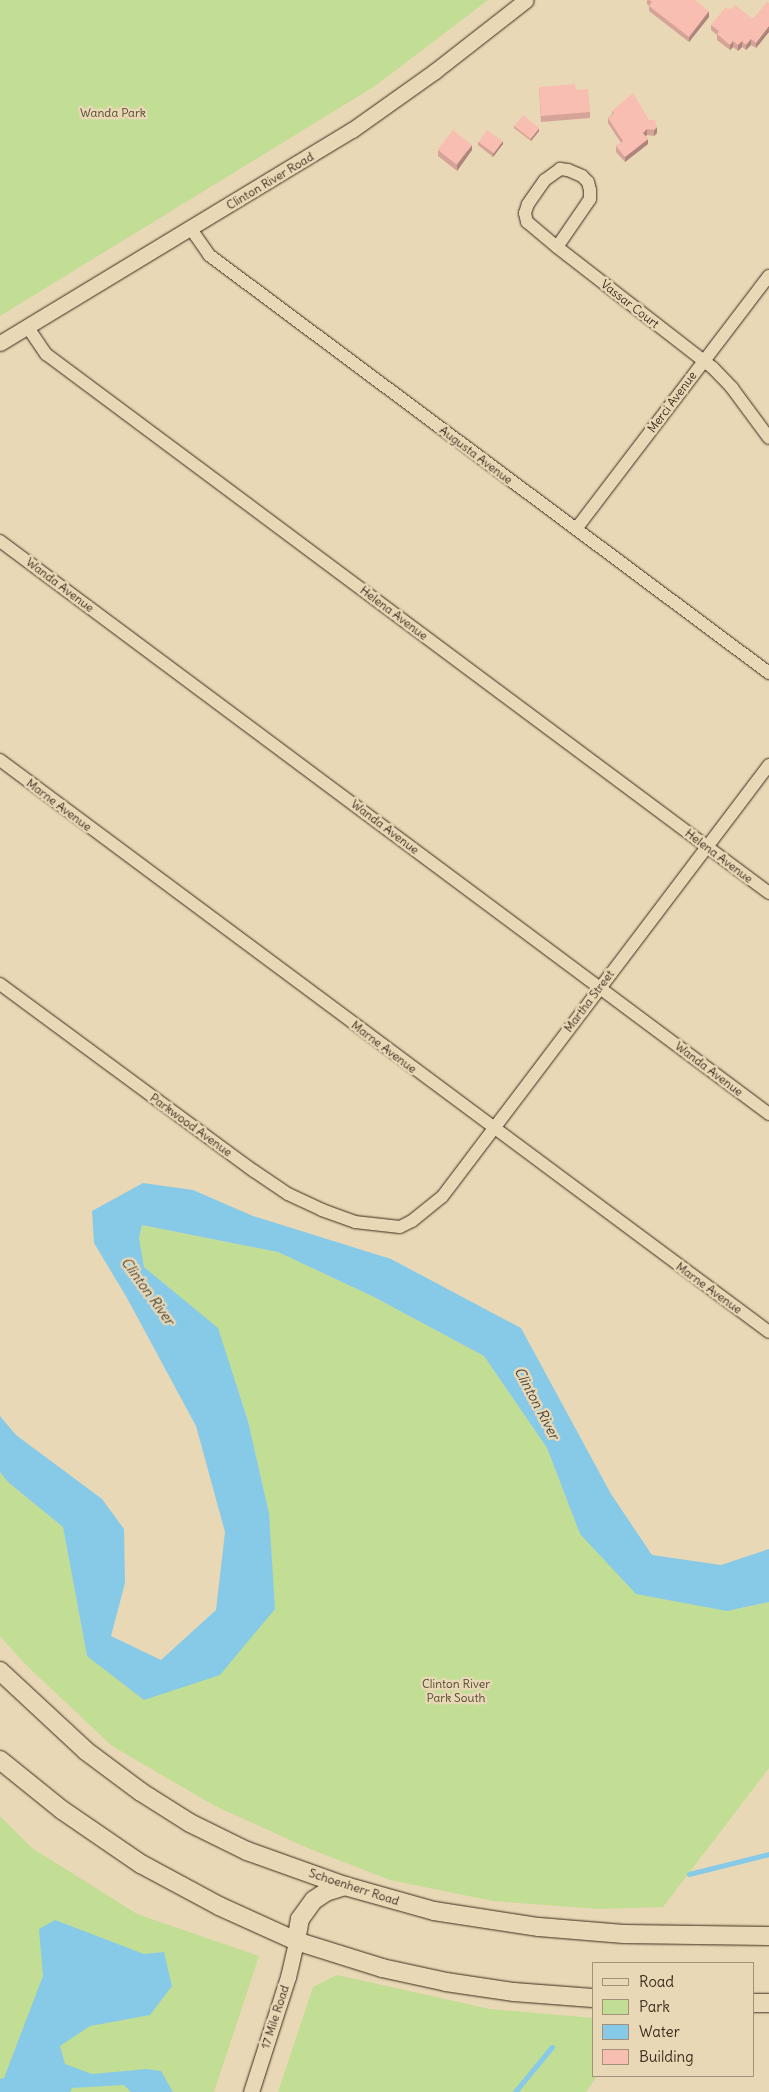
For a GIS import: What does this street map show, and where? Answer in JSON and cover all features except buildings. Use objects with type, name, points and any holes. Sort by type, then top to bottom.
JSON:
[{"type":"main road","name":"Schoenherr Road","points":[[0,1671],[50,1720],[94,1757],[141,1792],[190,1823],[247,1851],[345,1886],[434,1911],[539,1927],[624,1934],[769,1936]]},
{"type":"main road","points":[[0,1760],[62,1810],[141,1864],[218,1906],[296,1941],[382,1968],[446,1982],[514,1992],[592,1998]]},
{"type":"main road","points":[[296,1941],[300,1919],[314,1900],[326,1892],[345,1886]]},
{"type":"main road","points":[[754,2003],[769,2003]]},
{"type":"street","name":"Clinton River Road","points":[[0,343],[352,130],[435,71],[526,0]]},
{"type":"street","name":"Vassar Court","points":[[557,247],[590,199],[588,182],[582,176],[560,169],[545,180],[528,204],[525,213],[527,222],[557,247],[704,361],[732,388],[769,438]]},
{"type":"street","name":"Augusta Avenue","points":[[191,229],[209,255],[769,673]]},
{"type":"street","name":"Merci Avenue","points":[[576,529],[769,276]]},
{"type":"street","name":"Helena Avenue","points":[[28,326],[46,354],[769,893]]},
{"type":"street","name":"Wanda Avenue","points":[[0,541],[769,1114]]},
{"type":"street","name":"Marne Avenue","points":[[0,760],[769,1332]]},
{"type":"street","name":"Martha Street","points":[[400,1227],[412,1222],[442,1197],[706,846],[769,766]]},
{"type":"street","name":"Parkwood Avenue","points":[[0,984],[288,1194],[322,1210],[355,1222],[400,1227]]},
{"type":"street","name":"17 Mile Road","points":[[251,2092],[288,1977],[296,1941]]},
{"type":"green space","name":"Wanda Park","points":[[0,0],[488,0],[375,86],[0,316]]},
{"type":"green space","name":"Clinton River Park South","points":[[142,1225],[278,1252],[374,1297],[484,1356],[547,1448],[580,1534],[727,1611],[769,1602],[769,1768],[663,1907],[599,1909],[493,1901],[390,1880],[310,1849],[215,1806],[112,1746],[25,1664],[0,1636],[0,1472],[8,1482],[63,1527],[87,1656],[220,1675],[269,1513],[248,1421],[218,1329],[144,1267],[139,1238]]},
{"type":"green space","points":[[0,1816],[32,1848],[137,1914],[259,1956],[214,2092],[0,2092]]},
{"type":"green space","points":[[337,1975],[490,2009],[592,2018],[592,2077],[596,2077],[586,2092],[278,2092],[313,1987]]},
{"type":"water","name":"Clinton River","points":[[143,1183],[193,1190],[253,1216],[391,1259],[521,1328],[611,1494],[652,1555],[721,1565],[769,1549],[769,1602],[727,1611],[636,1594],[580,1534],[547,1448],[484,1356],[374,1297],[278,1252],[142,1225],[139,1238],[144,1267],[218,1328],[248,1421],[269,1513],[275,1609],[220,1675],[144,1700],[87,1656],[63,1527],[8,1482],[0,1472],[0,1416],[16,1435],[102,1499],[124,1529],[125,1583],[111,1636],[161,1660],[216,1610],[225,1532],[196,1426],[127,1298],[94,1243],[92,1211]]},
{"type":"water","points":[[55,1920],[144,1954],[164,1952],[172,1986],[150,2015],[90,2026],[60,2046],[65,2064],[92,2074],[147,2069],[161,2071],[173,2092],[131,2092],[124,2085],[72,2088],[70,2092],[0,2092],[0,2079],[4,2078],[43,1976],[39,1929]]},
{"type":"waterway","points":[[689,1874],[769,1854]]},
{"type":"waterway","points":[[515,2092],[552,2047]]}]
